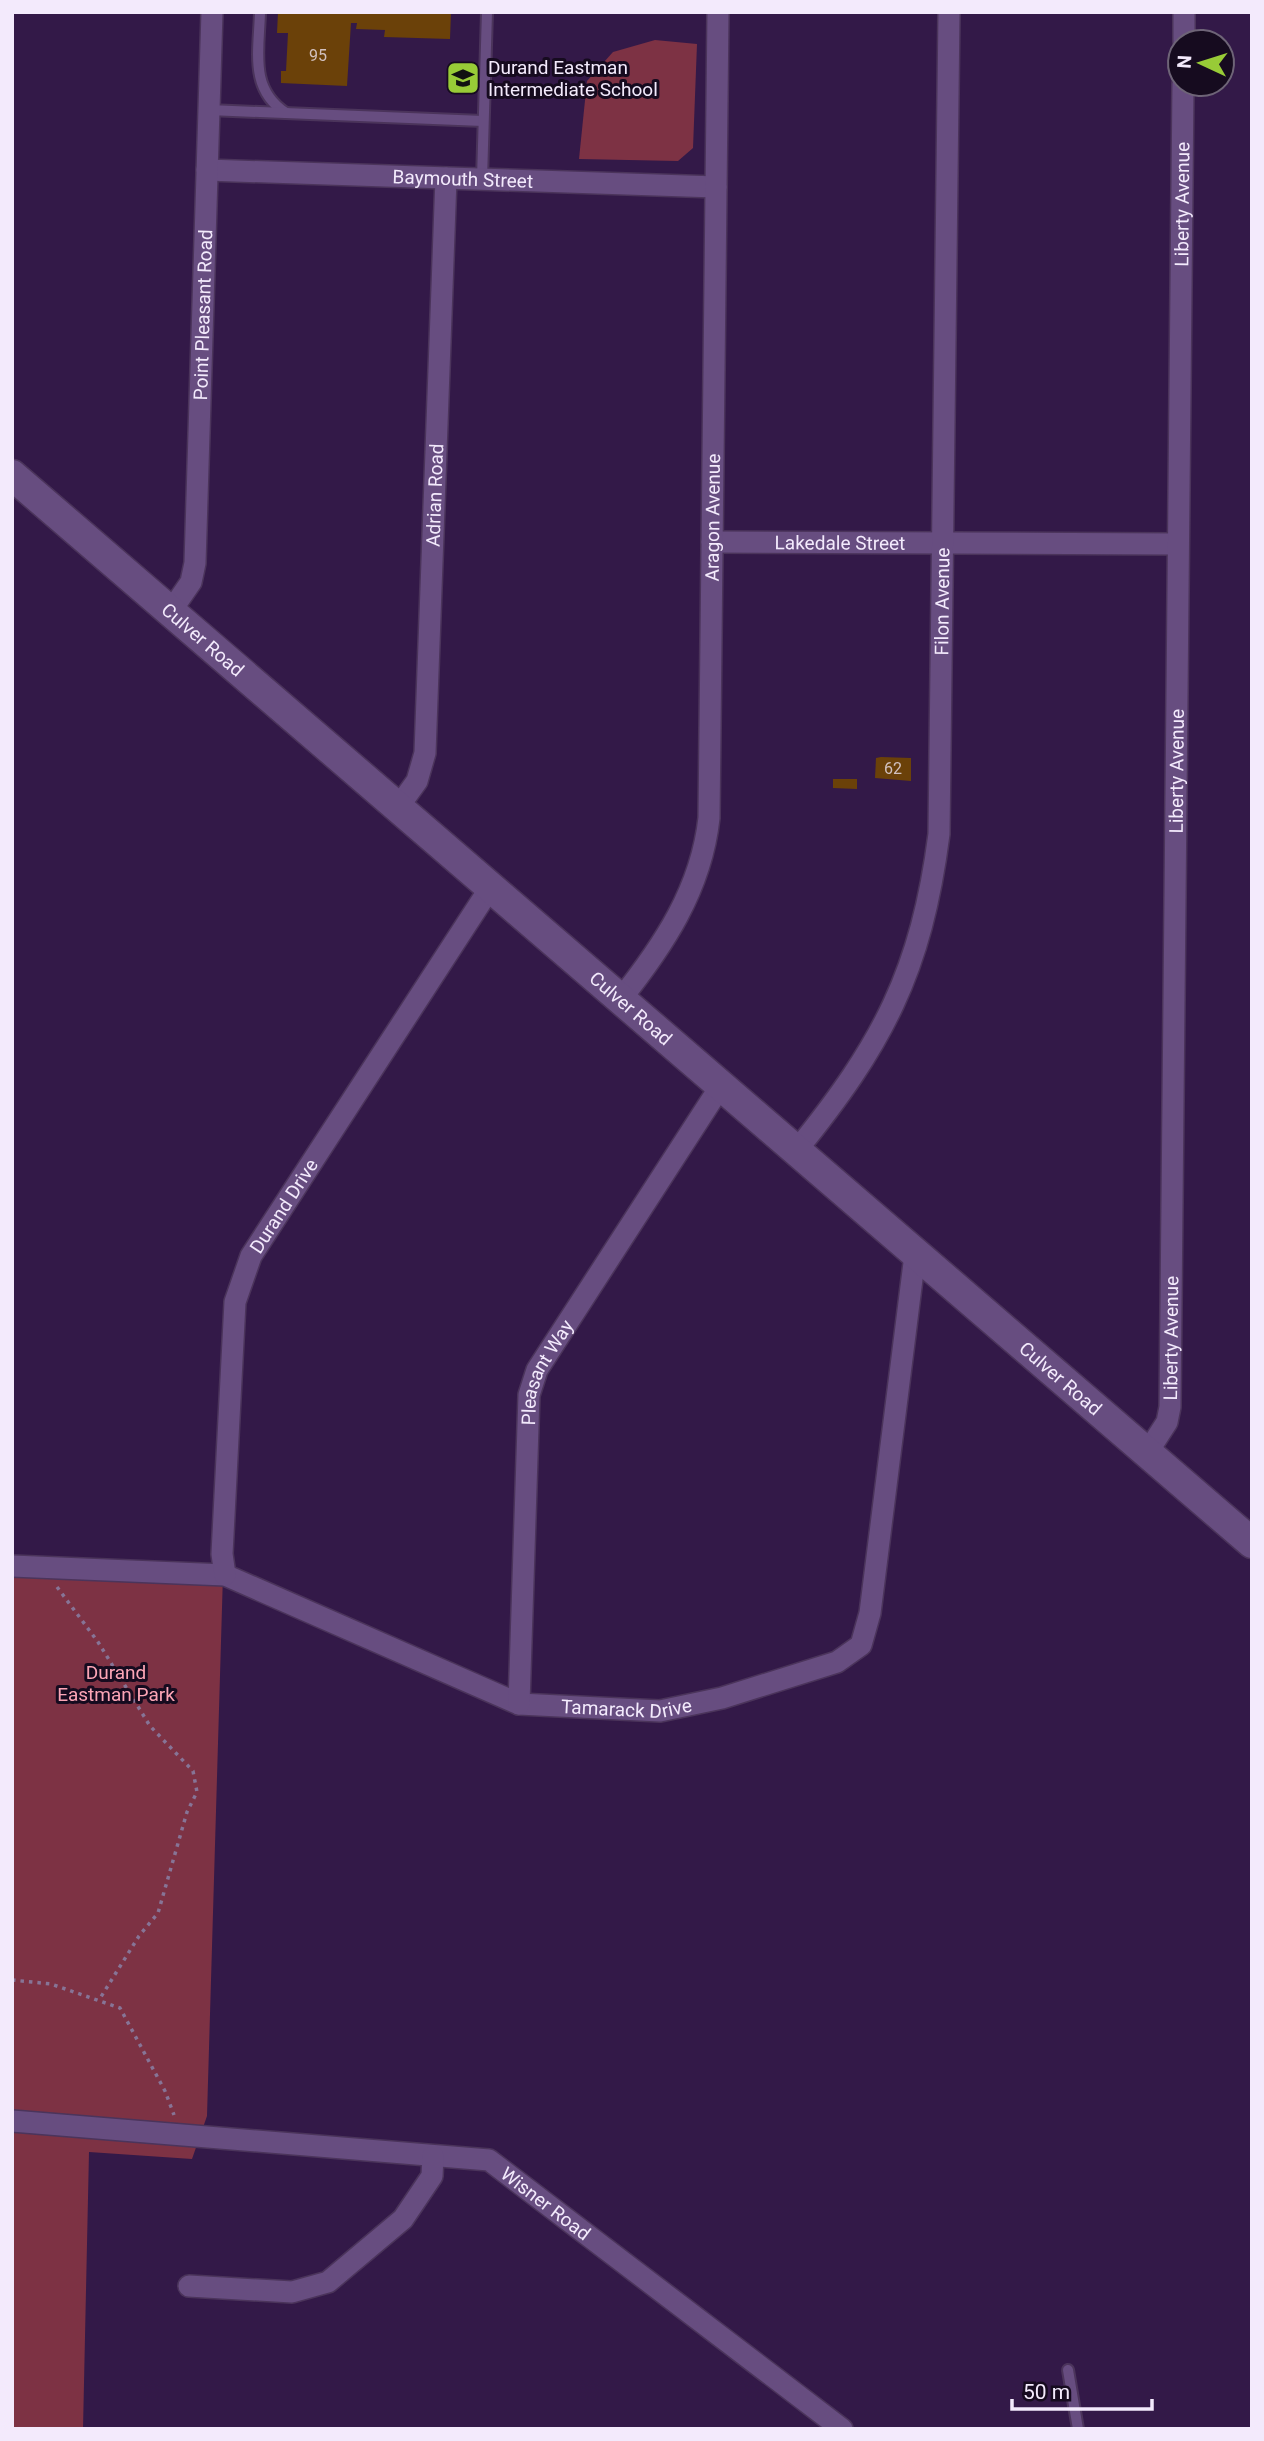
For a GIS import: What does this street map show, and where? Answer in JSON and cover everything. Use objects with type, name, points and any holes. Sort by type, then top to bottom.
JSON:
[{"type":"main road","name":"Culver Road","points":[[12,475],[1252,1543]]},
{"type":"street","name":"Point Pleasant Road","points":[[171,611],[191,582],[195,563],[212,12]]},
{"type":"street","name":"Aragon Avenue","points":[[620,1000],[654,955],[682,910],[701,862],[706,840],[718,12]]},
{"type":"street","name":"Filon Avenue","points":[[796,1151],[831,1108],[878,1037],[911,967],[924,924],[939,834],[942,792],[949,12]]},
{"type":"street","name":"Liberty Avenue","points":[[1147,1453],[1163,1430],[1170,1407],[1183,98]]},
{"type":"street","name":"Baymouth Street","points":[[207,170],[716,187]]},
{"type":"street","name":"Adrian Road","points":[[399,806],[417,781],[425,753],[446,178]]},
{"type":"street","name":"Lakedale Street","points":[[712,542],[1177,544]]},
{"type":"street","name":"Durand Drive","points":[[225,1574],[222,1555],[235,1302],[241,1278],[251,1256],[490,888]]},
{"type":"street","name":"Pleasant Way","points":[[519,1704],[532,1382],[537,1370],[720,1087]]},
{"type":"street","name":"Tamarack Drive","points":[[12,1566],[225,1574],[519,1704],[660,1710],[722,1698],[837,1662],[861,1646],[870,1613],[915,1255]]},
{"type":"street","name":"Wisner Road","points":[[12,2121],[489,2160],[842,2429]]},
{"type":"street","points":[[189,2286],[292,2292],[328,2282],[403,2219],[432,2176],[433,2156]]},
{"type":"lane","points":[[260,12],[258,74],[264,93],[288,115]]},
{"type":"lane","points":[[482,179],[487,12]]},
{"type":"lane","points":[[209,110],[483,121]]},
{"type":"lane","points":[[1068,2370],[1078,2429]]},
{"type":"path","points":[[41,1567],[98,1642],[150,1726],[193,1771],[197,1792],[187,1812],[158,1913],[139,1936],[99,2000]]},
{"type":"path","points":[[12,1980],[51,1984],[120,2008],[165,2091],[182,2137]]},
{"type":"green space","points":[[655,40],[697,44],[693,148],[678,161],[579,159],[587,81],[613,52]]},
{"type":"green space","name":"Durand Eastman Park","points":[[12,1567],[223,1574],[207,2116],[192,2159],[89,2152],[83,2429],[12,2429]]},
{"type":"building","name":"Durand Eastman Intermediate School","points":[[278,12],[451,12],[450,39],[384,37],[385,30],[356,29],[357,23],[351,23],[347,86],[281,83],[281,71],[286,71],[288,33],[277,33]]},
{"type":"building","points":[[876,758],[911,758],[911,781],[875,778]]},
{"type":"building","points":[[833,779],[857,779],[857,789],[833,788]]},
{"type":"place","name":"Durand Eastman Intermediate School","points":[[463,78]]}]
